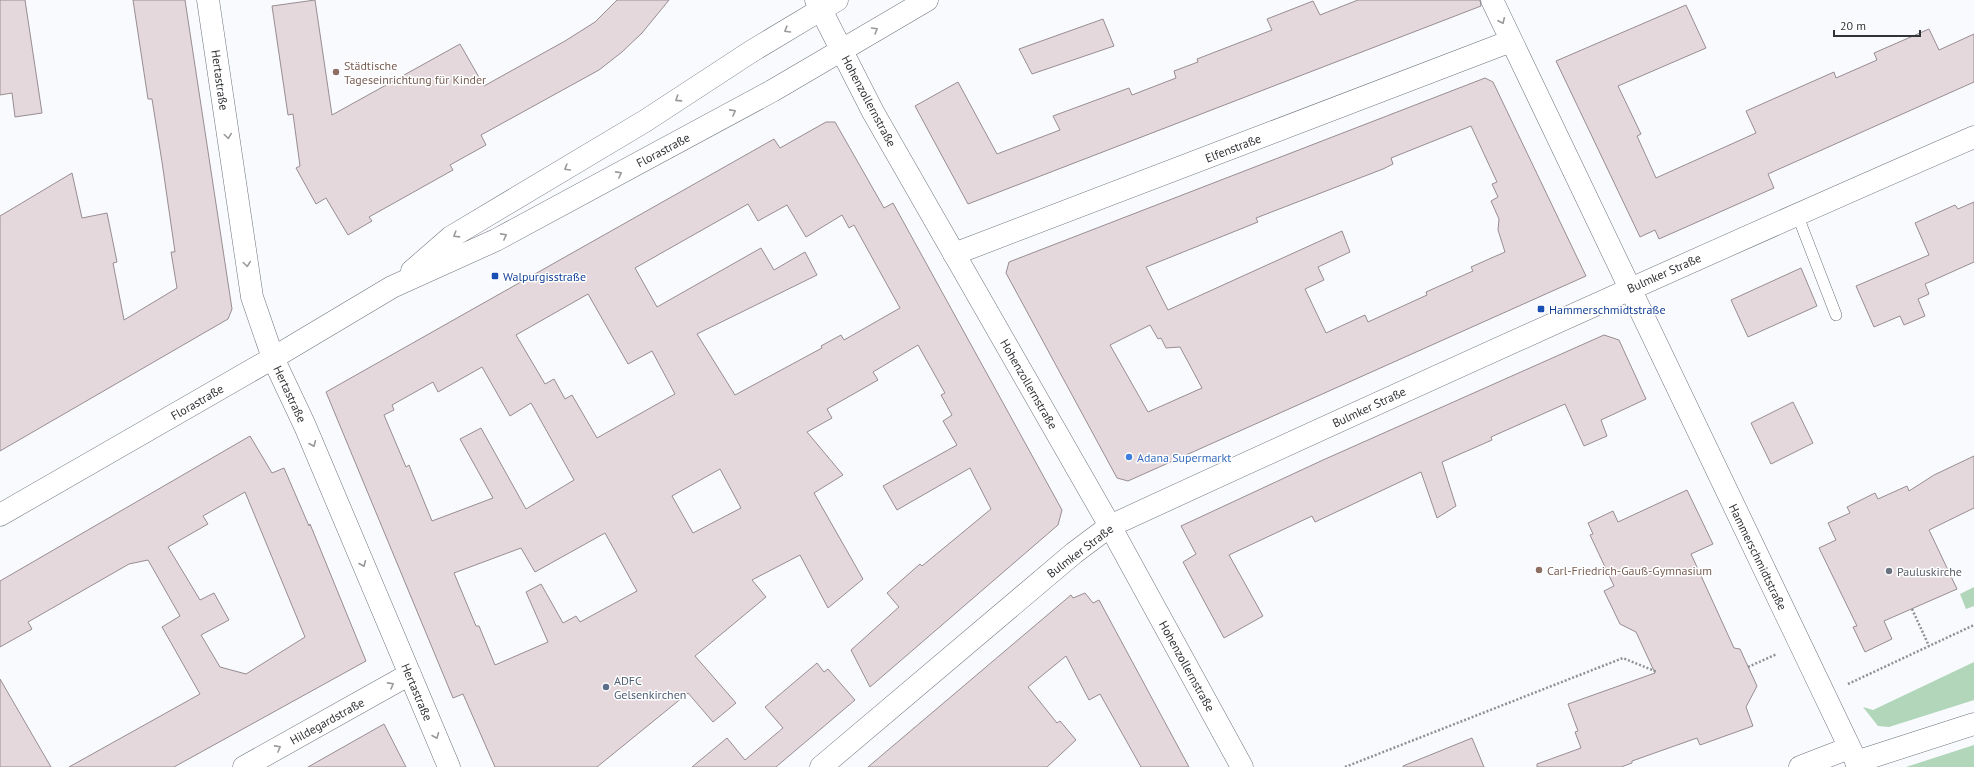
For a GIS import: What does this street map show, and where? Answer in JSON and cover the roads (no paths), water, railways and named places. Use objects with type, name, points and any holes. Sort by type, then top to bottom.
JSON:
[{"type":"street","name":"Hertastraße","points":[[208,0],[252,297],[273,358],[305,426],[449,767]]},
{"type":"street","name":"Florastraße","points":[[0,515],[273,358],[392,287],[496,240],[772,92],[926,0]]},
{"type":"street","name":"Hammerschmidtstraße","points":[[1492,0],[1855,759]]},
{"type":"street","name":"Florastraße","points":[[392,287],[451,237],[646,120],[824,3]]},
{"type":"street","name":"Hohenzollernstraße","points":[[824,3],[842,50],[873,112],[1110,526],[1242,767]]},
{"type":"street","name":"Elfenstraße","points":[[954,254],[1511,41]]},
{"type":"street","name":"Bulmker Straße","points":[[821,767],[1069,558],[1110,526],[1630,289],[1974,137]]},
{"type":"street","name":"Hildegardstraße","points":[[244,767],[410,674]]},
{"type":"street","points":[[1800,767],[1855,759],[1974,724]]},
{"type":"lane","points":[[1797,214],[1836,315]]},
{"type":"place","name":"Städtische Tageseinrichtung für Kinder","points":[[336,72]]},
{"type":"place","name":"Walpurgisstraße","points":[[495,276]]},
{"type":"place","name":"Hammerschmidtstraße","points":[[1541,309]]},
{"type":"place","name":"Adana Supermarkt","points":[[1129,457]]},
{"type":"place","name":"Carl-Friedrich-Gauß-Gymnasium","points":[[1539,570]]},
{"type":"place","name":"Pauluskirche","points":[[1889,571]]},
{"type":"place","name":"ADFC Gelsenkirchen","points":[[606,687]]}]
